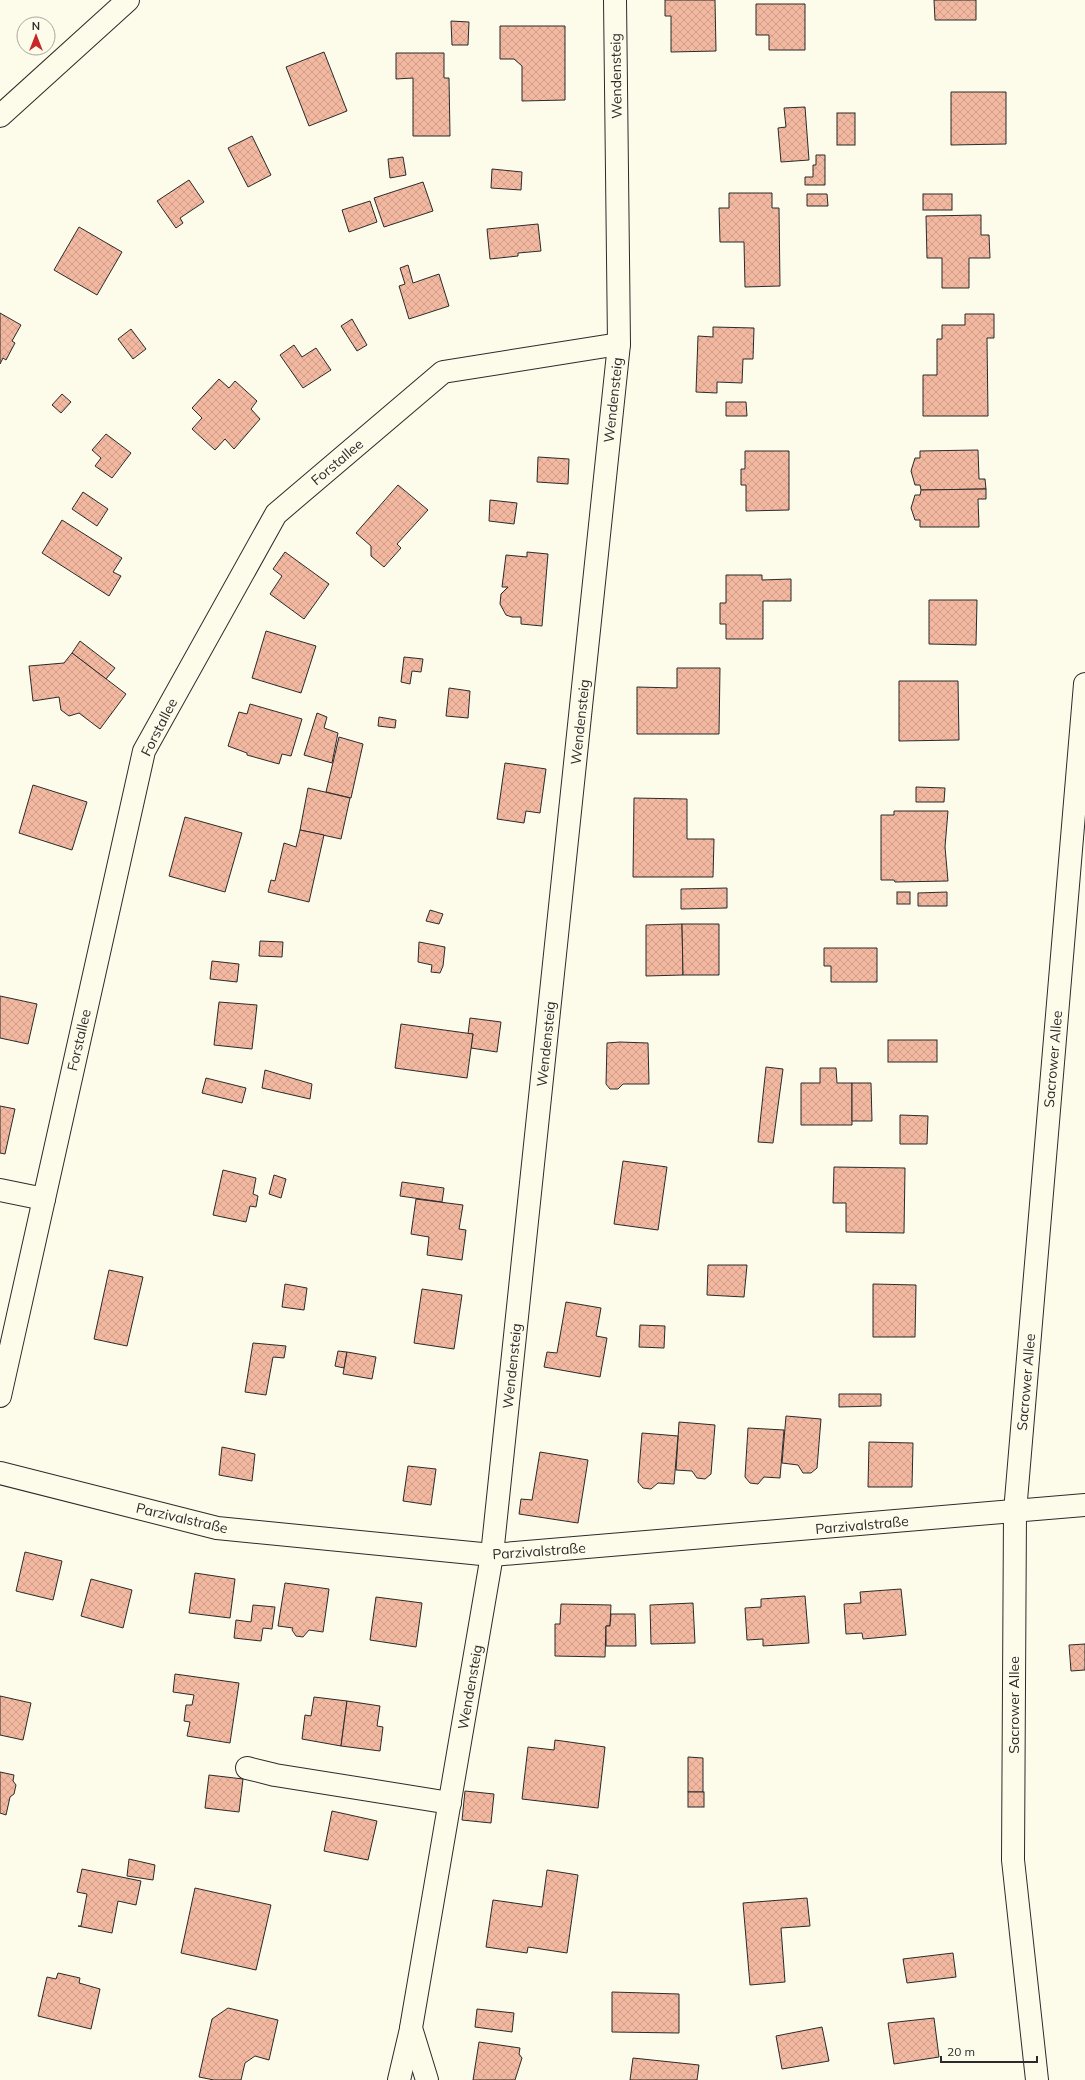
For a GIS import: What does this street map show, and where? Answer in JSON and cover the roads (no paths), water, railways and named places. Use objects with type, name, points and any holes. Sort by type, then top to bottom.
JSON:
[{"type":"street","points":[[0,116],[128,0]]},
{"type":"street","name":"Wendensteig","points":[[426,2080],[411,2028],[492,1555],[619,344],[615,0]]},
{"type":"street","name":"Forstallee","points":[[0,1396],[144,751],[276,514],[443,372],[619,344]]},
{"type":"street","name":"Sacrower Allee","points":[[1037,2080],[1013,1860],[1015,1512],[1085,684]]},
{"type":"street","points":[[0,1190],[44,1199]]},
{"type":"street","name":"Parzivalstraße","points":[[0,1473],[217,1528],[492,1555],[1085,1505]]},
{"type":"street","points":[[247,1768],[275,1775],[450,1803]]},
{"type":"street","points":[[399,2080],[411,2028]]}]
